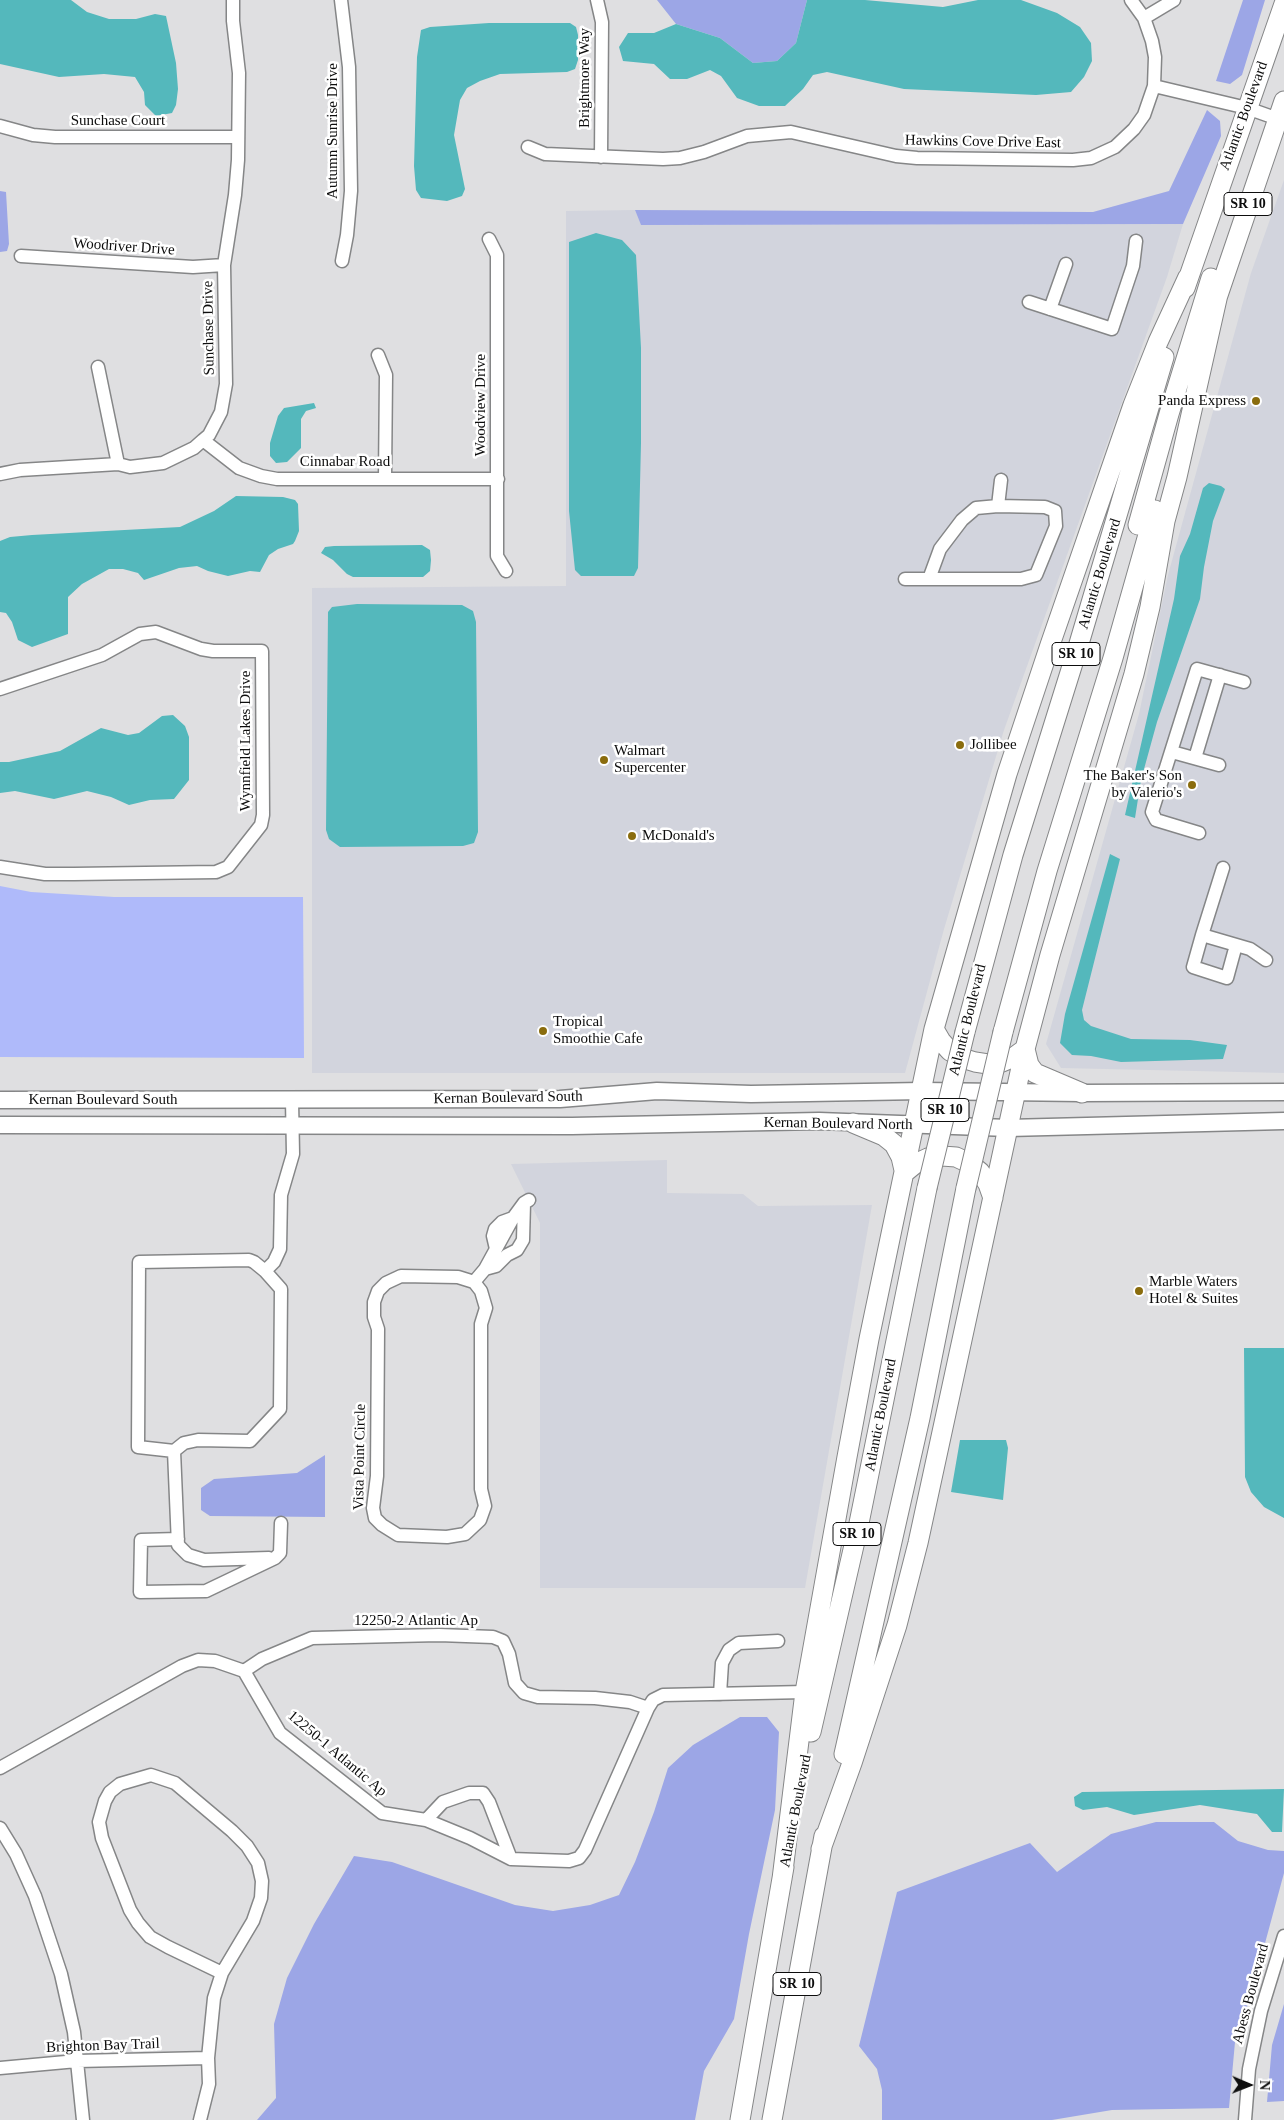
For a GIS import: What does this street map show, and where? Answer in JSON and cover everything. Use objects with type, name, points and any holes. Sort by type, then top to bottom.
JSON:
[{"type":"highway","name":"Atlantic Boulevard","points":[[740,2120],[782,1879],[817,1703],[882,1418],[927,1188],[964,1032],[1013,855],[1081,638],[1188,277],[1284,4]]},
{"type":"highway","name":"SR 10","points":[[772,2120],[821,1849],[898,1520],[966,1188],[1003,1032],[1047,871],[1128,606],[1182,413],[1272,117],[1284,101]]},
{"type":"highway","points":[[1128,606],[1136,535],[1169,414],[1221,246],[1272,117]]},
{"type":"highway","points":[[782,1879],[805,1692],[869,1339],[934,1029],[1007,774],[1044,663],[1133,405],[1158,342],[1188,277]]},
{"type":"highway","points":[[821,1849],[852,1763],[897,1625],[918,1543],[1025,1049],[1050,955],[1139,656],[1150,607],[1165,521],[1220,290]]},
{"type":"highway","points":[[934,1029],[950,1051],[962,1058],[975,1062],[988,1064],[1002,1062],[1014,1057],[1025,1049]]},
{"type":"highway","points":[[1025,1049],[1029,1065],[1035,1073],[1082,1093]]},
{"type":"highway","points":[[853,1123],[878,1133],[894,1144],[901,1157],[904,1173]]},
{"type":"highway","points":[[904,1173],[915,1164],[928,1158],[956,1157],[969,1163],[980,1172],[988,1184],[993,1198]]},
{"type":"main road","name":"Kernan Boulevard South","points":[[0,1100],[560,1098],[658,1091],[752,1094],[1016,1091]]},
{"type":"main road","points":[[1016,1091],[1082,1093],[1284,1092]]},
{"type":"main road","name":"Kernan Boulevard North","points":[[572,1126],[819,1122],[1008,1128],[1284,1121]]},
{"type":"main road","name":"Kernan Boulevard South","points":[[0,1125],[572,1126]]},
{"type":"street","name":"Sunchase Drive","points":[[0,474],[20,470],[118,464],[130,467],[163,463],[194,448],[209,435],[222,412],[226,384],[224,265],[235,195],[238,137],[239,73],[232,0]]},
{"type":"street","name":"Autumn Sunrise Drive","points":[[342,0],[349,67],[351,191],[347,235],[342,261]]},
{"type":"street","name":"Brightmore Way","points":[[597,0],[602,22],[601,157]]},
{"type":"street","name":"Hawkins Cove Drive East","points":[[528,147],[545,154],[663,159],[680,158],[704,152],[747,136],[791,132],[896,156],[916,158],[1082,159],[1107,151],[1128,136],[1144,115],[1154,86],[1155,57],[1152,41],[1144,18],[1132,0]]},
{"type":"street","points":[[1144,18],[1174,0]]},
{"type":"street","points":[[1154,86],[1247,108],[1272,117]]},
{"type":"street","name":"Sunchase Court","points":[[0,126],[33,135],[55,137],[238,137]]},
{"type":"street","name":"Woodview Drive","points":[[488,239],[497,255],[497,556],[506,571]]},
{"type":"street","points":[[1029,302],[1112,329],[1134,266],[1136,241]]},
{"type":"street","name":"Woodriver Drive","points":[[22,256],[193,267],[224,265]]},
{"type":"street","points":[[1050,308],[1066,264]]},
{"type":"street","points":[[378,355],[386,375],[385,478]]},
{"type":"street","points":[[98,367],[118,464]]},
{"type":"street","name":"Cinnabar Road","points":[[203,440],[240,468],[260,476],[277,478],[498,479]]},
{"type":"street","points":[[998,506],[1001,480]]},
{"type":"street","points":[[905,579],[929,579],[1021,579],[1036,575],[1056,526],[1055,511],[1045,507],[998,506],[976,508],[962,520],[940,549],[929,579]]},
{"type":"street","name":"Wynnfield Lakes Drive","points":[[0,689],[102,655],[140,634],[156,632],[202,649],[262,651],[263,815],[261,824],[228,867],[216,872],[45,874],[0,867]]},
{"type":"street","points":[[1199,833],[1156,820],[1152,812],[1197,669],[1244,682]]},
{"type":"street","points":[[1196,758],[1220,675]]},
{"type":"street","points":[[1172,752],[1219,765]]},
{"type":"street","points":[[1223,868],[1193,967],[1227,978],[1236,945]]},
{"type":"street","points":[[1202,935],[1250,950],[1266,960]]},
{"type":"street","points":[[265,1271],[274,1262],[280,1248],[281,1195],[292,1154],[292,1100]]},
{"type":"street","points":[[474,1282],[485,1269],[512,1218],[526,1202],[522,1240],[517,1250],[507,1255],[496,1266],[485,1269]]},
{"type":"street","points":[[249,1260],[265,1271],[280,1288],[280,1409],[250,1441],[198,1440],[184,1443],[174,1451],[138,1447],[139,1262],[249,1260]]},
{"type":"street","name":"Vista Point Circle","points":[[401,1276],[458,1277],[474,1282],[481,1291],[486,1308],[481,1324],[481,1489],[485,1506],[480,1520],[465,1534],[447,1537],[398,1535],[375,1518],[373,1508],[376,1476],[378,1329],[374,1317],[374,1302],[378,1291],[386,1283],[401,1276]]},
{"type":"street","points":[[174,1451],[178,1545],[188,1555],[204,1560],[275,1558]]},
{"type":"street","points":[[178,1539],[141,1540],[140,1592],[206,1591],[275,1558],[280,1554],[281,1523]]},
{"type":"street","name":"12250-2 Atlantic Ap","points":[[244,1671],[262,1659],[312,1638],[493,1637],[502,1641],[509,1654],[515,1683],[524,1693],[538,1696],[595,1698],[630,1702],[648,1708]]},
{"type":"street","points":[[720,1694],[722,1664],[729,1650],[739,1643],[778,1641]]},
{"type":"street","points":[[0,1768],[182,1666],[198,1660],[214,1661],[244,1671]]},
{"type":"street","name":"12250-1 Atlantic Ap","points":[[244,1671],[280,1733],[382,1813],[426,1820],[470,1838],[511,1859],[569,1860],[579,1858],[585,1850],[648,1708]]},
{"type":"street","points":[[648,1708],[653,1700],[663,1695],[805,1692]]},
{"type":"street","points":[[200,2120],[209,2084],[208,2058],[214,1998],[222,1973],[253,1921],[261,1898],[262,1881],[258,1864],[248,1846],[174,1783],[151,1775],[120,1784],[110,1792],[100,1822],[102,1838],[130,1910],[150,1937],[222,1973]]},
{"type":"street","points":[[426,1820],[443,1802],[470,1793],[483,1793],[490,1802],[511,1859]]},
{"type":"street","points":[[0,1828],[16,1854],[35,1896],[50,1937],[68,2001],[83,2120]]},
{"type":"street","name":"Abess Boulevard","points":[[1244,2120],[1249,2069],[1259,2021],[1284,1936]]},
{"type":"street","name":"Brighton Bay Trail","points":[[0,2068],[77,2061],[208,2058]]},
{"type":"shaded area","points":[[0,0],[71,0],[87,12],[109,19],[136,19],[155,14],[166,16],[176,63],[178,89],[176,105],[172,113],[156,116],[145,105],[144,92],[135,77],[104,74],[59,77],[0,64]]},
{"type":"shaded area","points":[[657,0],[807,0],[796,43],[777,61],[753,63],[720,38],[676,24]]},
{"type":"shaded area","points":[[807,0],[865,0],[943,7],[978,0],[1021,0],[1057,13],[1080,27],[1091,43],[1092,61],[1084,77],[1071,92],[1036,95],[904,89],[827,72],[813,75],[803,89],[785,106],[759,106],[737,98],[721,76],[710,70],[687,79],[670,79],[654,64],[623,61],[619,47],[628,33],[654,33],[676,24],[720,38],[753,63],[777,61],[796,43]]},
{"type":"shaded area","points":[[1243,0],[1265,0],[1242,75],[1230,84],[1216,81]]},
{"type":"shaded area","points":[[489,23],[570,23],[576,27],[578,35],[578,60],[575,69],[567,72],[500,74],[467,88],[460,100],[454,135],[465,189],[462,196],[447,201],[421,198],[416,190],[414,166],[417,57],[421,30],[430,27]]},
{"type":"shaded area","points":[[1207,110],[1220,121],[1221,136],[1183,224],[641,225],[635,210],[1093,212],[1169,191]]},
{"type":"shaded area","points":[[1284,180],[1284,1073],[1061,1068],[1046,1044],[1139,714],[1168,575],[1251,273]]},
{"type":"shaded area","points":[[0,191],[6,192],[9,244],[7,251],[0,252]]},
{"type":"shaded area","points":[[635,210],[641,225],[1183,224],[1167,277],[1004,730],[944,929],[905,1073],[312,1073],[312,588],[566,586],[566,211]]},
{"type":"shaded area","points":[[596,233],[622,240],[636,255],[641,348],[641,443],[638,568],[634,576],[581,576],[575,570],[569,511],[569,242]]},
{"type":"shaded area","points":[[314,403],[316,408],[306,411],[301,419],[301,448],[287,462],[276,463],[270,456],[270,443],[278,416],[284,408]]},
{"type":"shaded area","points":[[1209,483],[1225,489],[1213,521],[1200,599],[1157,722],[1141,780],[1135,818],[1125,815],[1174,599],[1180,556],[1190,534],[1203,488]]},
{"type":"shaded area","points":[[236,496],[283,497],[295,500],[298,504],[299,531],[295,541],[293,544],[278,549],[269,555],[260,572],[250,571],[228,576],[197,566],[179,568],[144,580],[138,573],[123,569],[109,569],[82,584],[68,597],[68,634],[32,647],[18,640],[12,622],[6,613],[0,612],[0,541],[10,537],[32,535],[180,527],[214,511]]},
{"type":"shaded area","points":[[422,545],[430,550],[431,560],[430,571],[423,577],[353,577],[347,574],[333,560],[321,553],[325,547],[334,546]]},
{"type":"shaded area","points":[[357,604],[462,605],[473,611],[476,622],[478,832],[474,843],[463,846],[340,847],[329,839],[326,830],[328,612],[332,607]]},
{"type":"shaded area","points":[[173,715],[185,726],[189,737],[189,780],[174,799],[150,800],[129,805],[111,797],[87,791],[54,799],[15,791],[0,793],[0,762],[9,762],[60,751],[101,728],[128,735],[139,733],[162,716]]},
{"type":"shaded area","points":[[1110,854],[1120,859],[1082,1010],[1084,1020],[1091,1026],[1131,1039],[1190,1040],[1227,1045],[1223,1059],[1121,1062],[1091,1056],[1072,1055],[1060,1043],[1065,1014]]},
{"type":"shaded area","points":[[0,886],[31,892],[114,897],[303,897],[304,1058],[0,1057]]},
{"type":"shaded area","points":[[667,1160],[667,1193],[743,1194],[758,1206],[872,1205],[805,1588],[540,1588],[540,1223],[511,1164]]},
{"type":"shaded area","points":[[1244,1348],[1284,1348],[1284,1518],[1264,1507],[1251,1492],[1245,1477]]},
{"type":"shaded area","points":[[960,1440],[1006,1440],[1008,1448],[1003,1500],[951,1492]]},
{"type":"shaded area","points":[[325,1455],[325,1517],[210,1516],[201,1510],[201,1488],[214,1479],[297,1473]]},
{"type":"shaded area","points":[[740,1717],[767,1717],[779,1732],[775,1810],[749,1934],[734,2019],[704,2071],[695,2120],[257,2120],[276,2098],[274,2024],[287,1978],[314,1924],[354,1856],[392,1862],[515,1905],[553,1911],[590,1905],[619,1895],[635,1862],[668,1768],[693,1745]]},
{"type":"shaded area","points":[[1284,1789],[1282,1832],[1272,1832],[1257,1814],[1200,1805],[1134,1815],[1107,1807],[1083,1810],[1075,1806],[1074,1797],[1082,1792]]},
{"type":"shaded area","points":[[1156,1822],[1214,1822],[1238,1841],[1268,1850],[1284,1851],[1284,1873],[1251,1995],[1235,2042],[1229,2108],[1112,2110],[1052,2120],[882,2120],[882,2090],[877,2069],[859,2046],[897,1892],[1030,1843],[1057,1872],[1111,1834]]},
{"type":"shaded area","points":[[1284,2004],[1284,2101],[1267,2102],[1272,2045]]},
{"type":"place","name":"Panda Express","points":[[1256,401]]},
{"type":"place","name":"Jollibee","points":[[960,745]]},
{"type":"place","name":"Walmart Supercenter","points":[[604,760]]},
{"type":"place","name":"The Baker's Son by Valerio's","points":[[1192,785]]},
{"type":"place","name":"McDonald's","points":[[632,836]]},
{"type":"place","name":"Tropical Smoothie Cafe","points":[[543,1031]]},
{"type":"place","name":"Marble Waters Hotel & Suites","points":[[1139,1291]]}]
